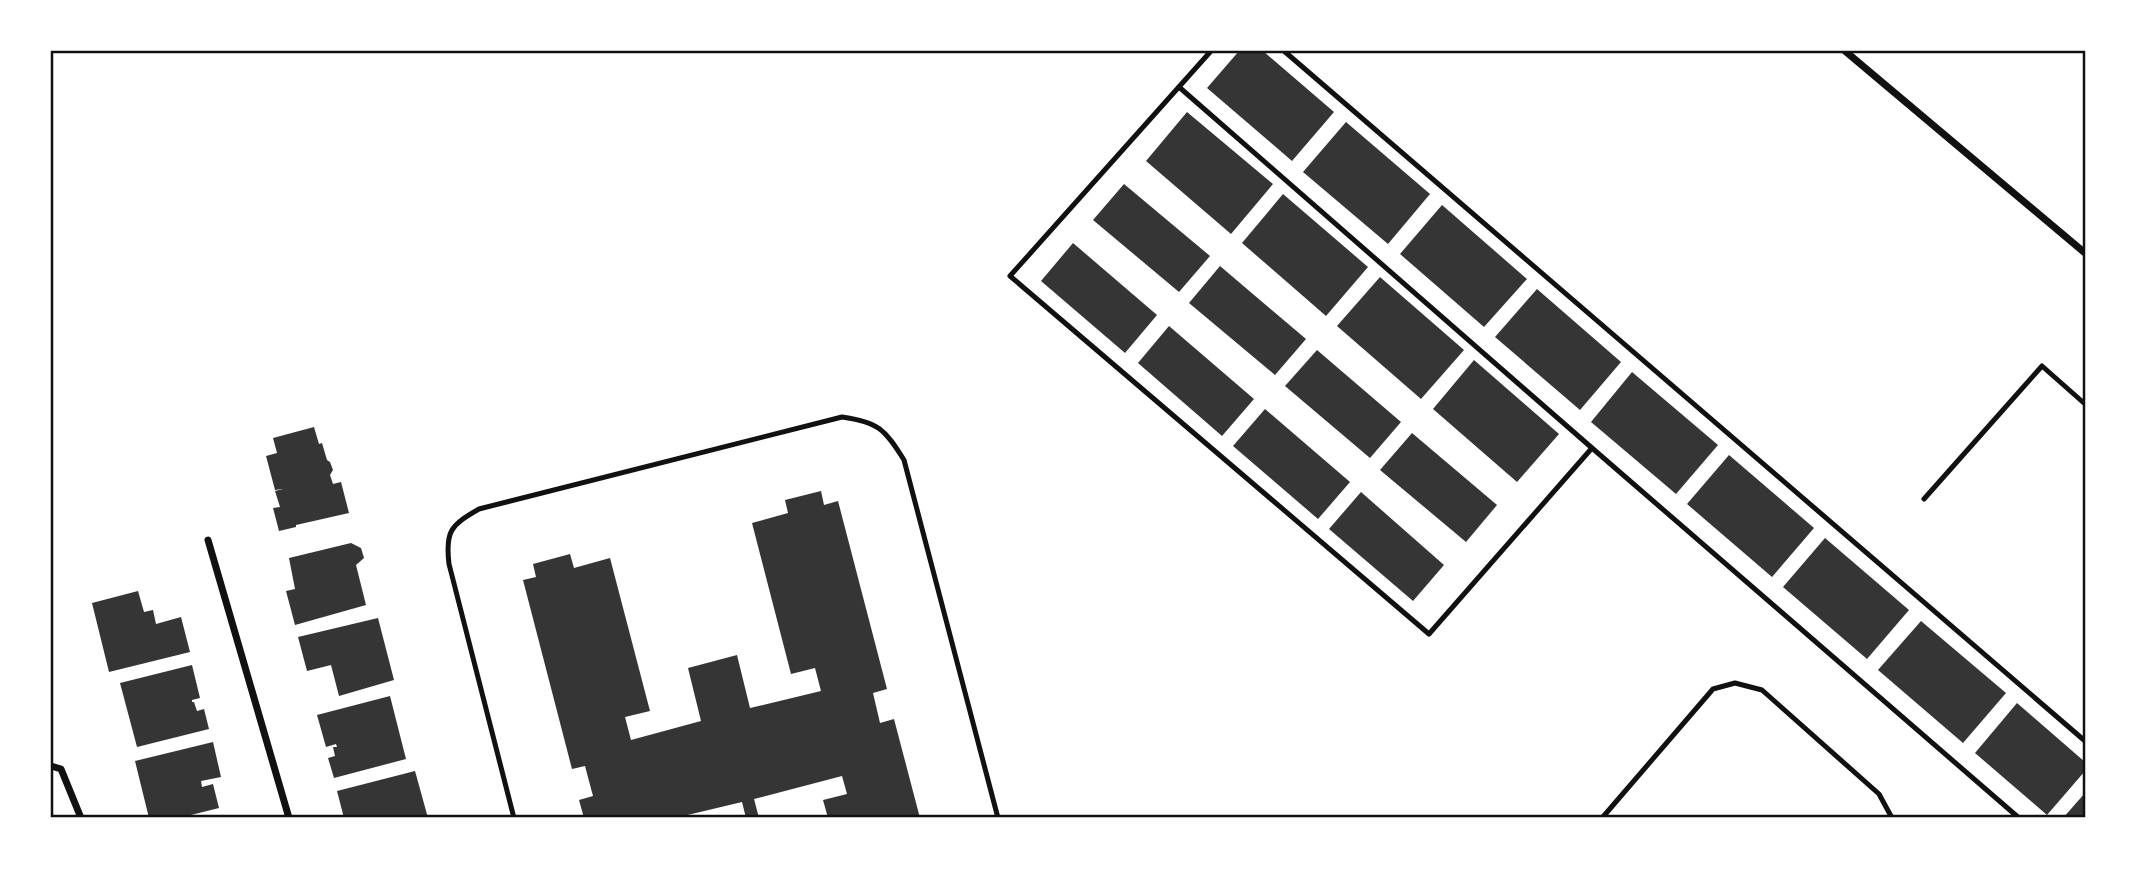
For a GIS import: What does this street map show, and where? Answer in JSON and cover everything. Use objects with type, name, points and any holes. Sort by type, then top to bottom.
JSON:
[{"type":"street","points":[[1845,51],[2085,253]]},
{"type":"street","points":[[208,540],[289,818]]},
{"type":"street","points":[[51,765],[61,769],[81,818]]},
{"type":"lane","points":[[1211,51],[1010,276],[1429,634],[1592,448]]},
{"type":"lane","points":[[1284,51],[2085,741]]},
{"type":"lane","points":[[1179,87],[2020,818]]},
{"type":"lane","points":[[1924,499],[2042,366],[2085,404]]},
{"type":"lane","points":[[514,818],[449,564],[446,541],[458,521],[479,509],[842,418],[866,421],[889,436],[904,460],[998,818]]},
{"type":"lane","points":[[1602,818],[1713,689],[1735,682],[1762,690],[1879,794],[1892,818]]},
{"type":"building","points":[[1239,51],[1263,51],[1334,112],[1292,161],[1207,88]]},
{"type":"building","points":[[1187,112],[1273,184],[1231,234],[1146,161]]},
{"type":"building","points":[[1346,122],[1430,194],[1388,244],[1303,172]]},
{"type":"building","points":[[1124,184],[1210,256],[1179,292],[1093,220]]},
{"type":"building","points":[[1283,194],[1368,267],[1326,316],[1242,243]]},
{"type":"building","points":[[1442,205],[1527,279],[1484,327],[1400,254]]},
{"type":"building","points":[[1073,243],[1157,315],[1125,353],[1041,281]]},
{"type":"building","points":[[1220,266],[1306,339],[1275,375],[1189,303]]},
{"type":"building","points":[[1380,277],[1464,350],[1421,399],[1337,326]]},
{"type":"building","points":[[1537,289],[1621,362],[1580,410],[1495,337]]},
{"type":"building","points":[[1169,326],[1254,399],[1222,436],[1138,363]]},
{"type":"building","points":[[1317,350],[1401,422],[1370,458],[1285,386]]},
{"type":"building","points":[[1474,360],[1559,434],[1517,482],[1433,409]]},
{"type":"building","points":[[1632,372],[1718,445],[1676,494],[1591,422]]},
{"type":"building","points":[[1265,409],[1350,482],[1318,519],[1233,446]]},
{"type":"building","points":[[314,427],[319,444],[322,443],[333,470],[330,475],[333,484],[341,482],[349,513],[279,531],[273,508],[280,507],[275,491],[283,489],[275,490],[266,456],[277,453],[273,438]]},
{"type":"building","points":[[1412,433],[1497,505],[1466,542],[1380,470]]},
{"type":"building","points":[[1729,455],[1814,528],[1772,577],[1687,504]]},
{"type":"building","points":[[821,491],[824,505],[838,501],[887,689],[873,693],[880,723],[894,719],[920,818],[828,818],[823,800],[847,794],[842,776],[754,799],[759,818],[746,818],[742,802],[675,818],[584,818],[579,800],[593,796],[585,766],[572,769],[523,580],[536,577],[533,564],[570,554],[574,568],[610,558],[650,711],[625,717],[631,740],[701,721],[688,668],[737,655],[750,708],[821,691],[815,668],[791,674],[752,523],[788,513],[785,500]]},
{"type":"building","points":[[1361,492],[1444,565],[1413,601],[1329,529]]},
{"type":"building","points":[[1825,538],[1909,610],[1867,659],[1783,587]]},
{"type":"building","points":[[351,543],[361,548],[364,558],[356,565],[366,605],[295,625],[286,591],[295,589],[289,558]]},
{"type":"building","points":[[138,591],[144,612],[153,610],[156,624],[181,617],[190,652],[109,672],[92,603]]},
{"type":"building","points":[[378,618],[394,680],[339,696],[331,665],[307,671],[298,637]]},
{"type":"building","points":[[1921,621],[2006,693],[1963,743],[1878,670]]},
{"type":"building","points":[[192,665],[200,698],[192,702],[197,711],[204,709],[209,729],[137,747],[120,683]]},
{"type":"building","points":[[390,696],[406,759],[334,778],[328,758],[335,756],[333,747],[337,747],[336,744],[326,747],[317,715]]},
{"type":"building","points":[[2017,703],[2085,762],[2085,771],[2047,815],[1975,753]]},
{"type":"building","points":[[213,742],[221,777],[201,781],[202,787],[213,784],[219,808],[179,818],[149,818],[135,761]]},
{"type":"building","points":[[415,771],[428,818],[344,818],[337,791]]},
{"type":"building","points":[[2085,793],[2085,818],[2063,818]]}]
